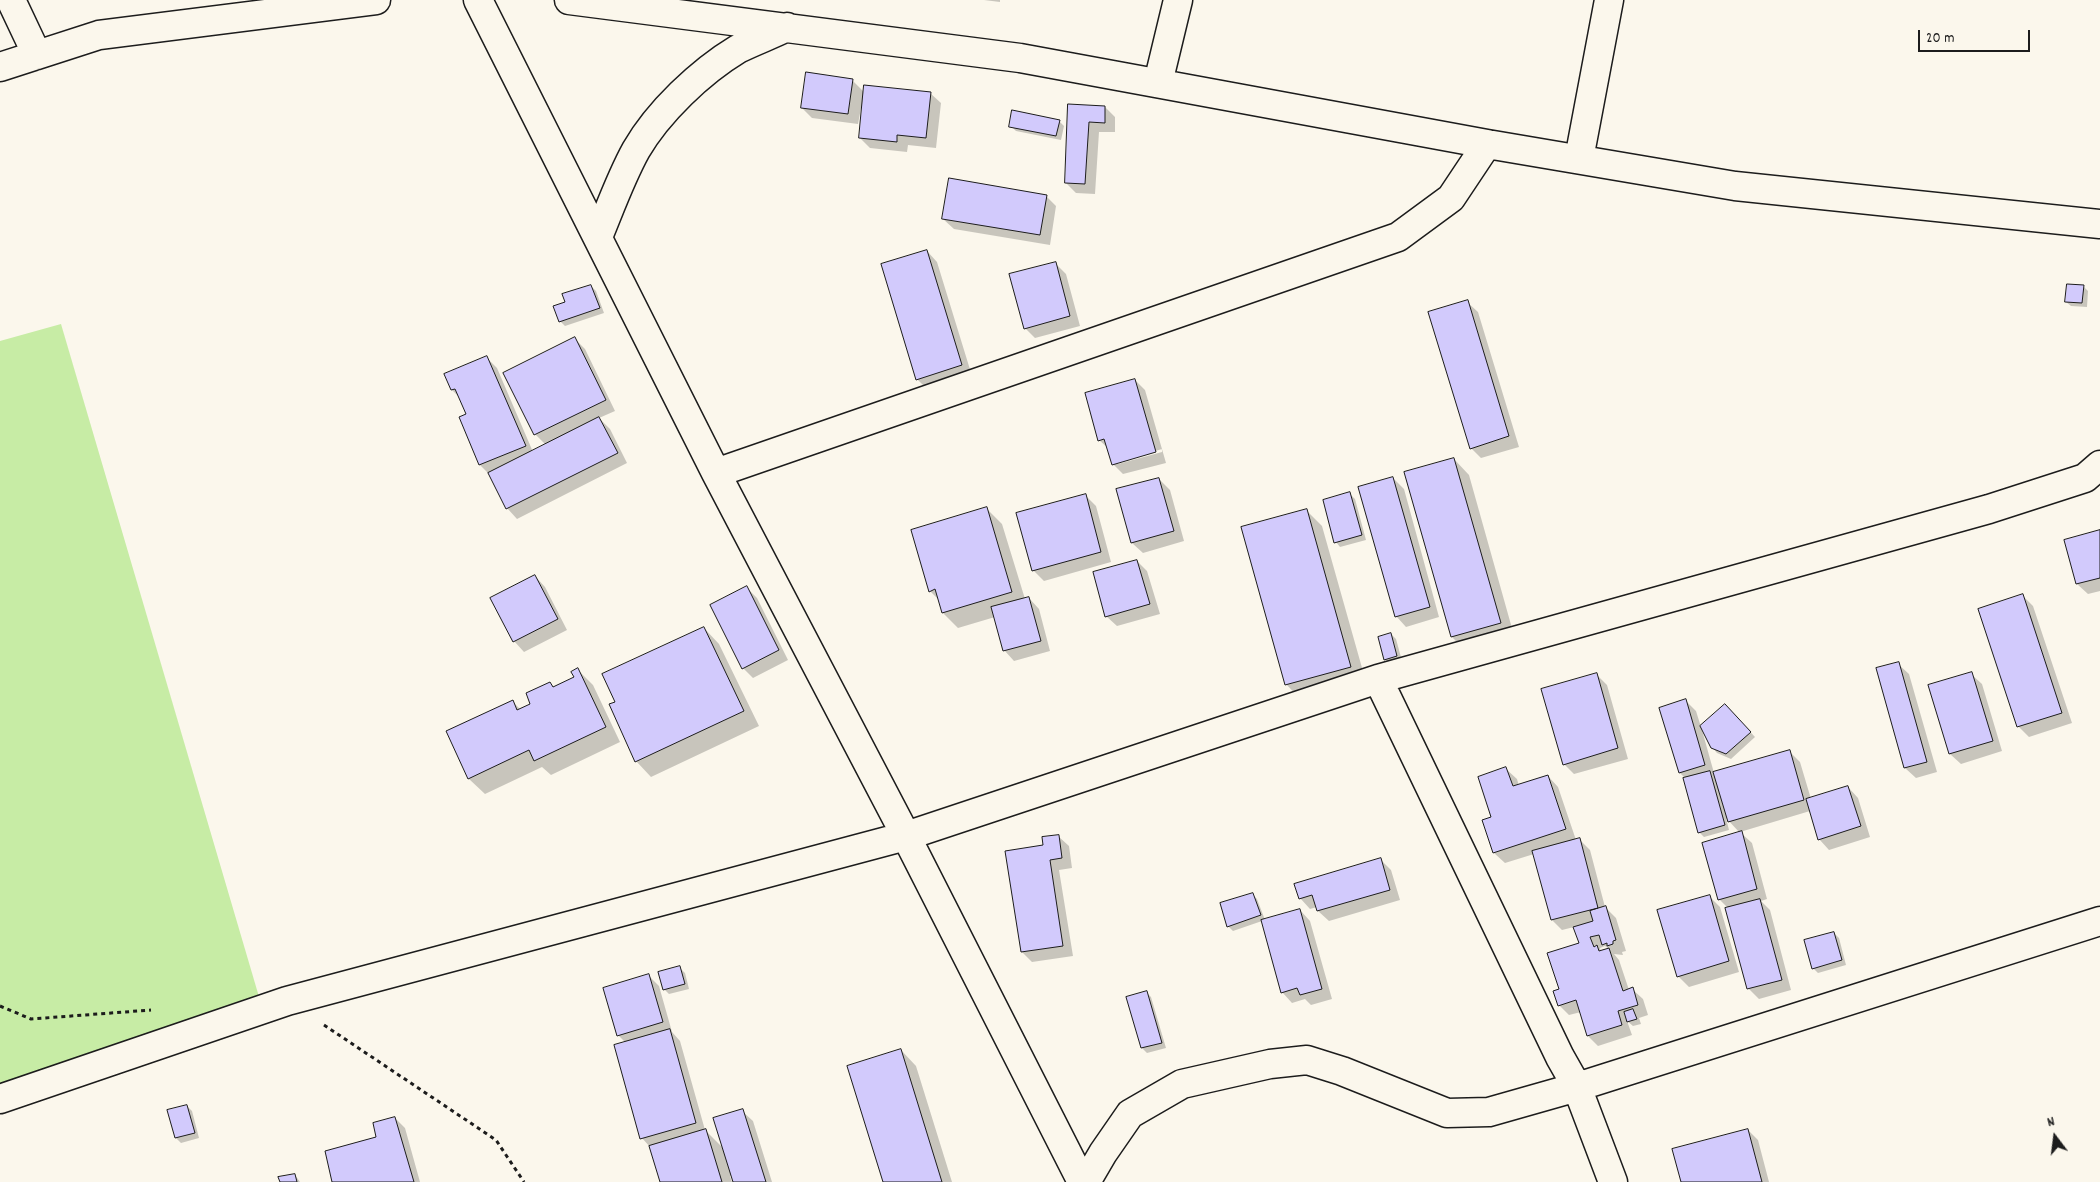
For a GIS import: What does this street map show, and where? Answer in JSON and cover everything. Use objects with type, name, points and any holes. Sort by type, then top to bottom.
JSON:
[{"type":"street","points":[[11,0],[37,55]]},
{"type":"street","points":[[0,67],[98,35],[376,0]]},
{"type":"street","points":[[478,0],[716,473],[906,836],[1082,1182]]},
{"type":"street","points":[[569,0],[1020,58],[1487,144],[1735,186],[2100,224]]},
{"type":"street","points":[[1158,83],[1178,0]]},
{"type":"street","points":[[1579,159],[1609,0]]},
{"type":"street","points":[[598,237],[636,150],[652,127],[679,97],[707,71],[739,49],[787,27]]},
{"type":"street","points":[[716,473],[1398,237],[1450,198],[1487,144]]},
{"type":"street","points":[[0,1099],[288,1001],[906,836],[1378,679],[1989,509],[2086,478],[2100,465]]},
{"type":"street","points":[[1378,679],[1560,1057],[1578,1087],[1613,1182]]},
{"type":"street","points":[[1086,1182],[1103,1152],[1130,1114],[1182,1084],[1270,1064],[1307,1060],[1342,1071],[1447,1113],[1490,1112],[1578,1087],[2100,921]]},
{"type":"path","points":[[288,1001],[496,1140],[524,1182]]},
{"type":"path","points":[[0,1006],[31,1018],[159,1010]]},
{"type":"green space","points":[[61,324],[262,1007],[0,1085],[0,341]]},
{"type":"building","points":[[806,72],[853,79],[848,114],[801,108]]},
{"type":"building","points":[[864,85],[931,92],[926,138],[897,135],[897,142],[859,138]]},
{"type":"building","points":[[1068,104],[1105,106],[1105,123],[1089,122],[1085,184],[1065,183]]},
{"type":"building","points":[[1012,110],[1060,120],[1056,136],[1009,127]]},
{"type":"building","points":[[949,178],[1047,195],[1040,235],[942,219]]},
{"type":"building","points":[[927,250],[962,365],[916,380],[881,264]]},
{"type":"building","points":[[1056,262],[1070,316],[1024,329],[1009,274]]},
{"type":"building","points":[[2067,284],[2084,285],[2082,303],[2065,302]]},
{"type":"building","points":[[591,285],[600,308],[559,322],[553,306],[565,302],[562,294]]},
{"type":"building","points":[[1468,300],[1509,436],[1470,449],[1428,312]]},
{"type":"building","points":[[575,337],[606,400],[534,435],[503,373]]},
{"type":"building","points":[[487,356],[526,446],[479,465],[459,417],[466,414],[455,389],[451,390],[444,374]]},
{"type":"building","points":[[1135,379],[1156,452],[1112,465],[1104,439],[1098,441],[1085,393]]},
{"type":"building","points":[[599,417],[618,453],[506,509],[488,473]]},
{"type":"building","points":[[1454,458],[1501,623],[1451,637],[1404,472]]},
{"type":"building","points":[[1393,477],[1430,607],[1395,617],[1358,487]]},
{"type":"building","points":[[1159,478],[1174,531],[1131,543],[1116,489]]},
{"type":"building","points":[[1350,492],[1362,535],[1334,543],[1323,500]]},
{"type":"building","points":[[1086,494],[1101,552],[1032,571],[1016,513]]},
{"type":"building","points":[[987,507],[1012,592],[942,613],[935,589],[929,592],[911,530]]},
{"type":"building","points":[[1307,509],[1351,667],[1285,685],[1241,527]]},
{"type":"building","points":[[2100,530],[2100,578],[2076,584],[2064,540]]},
{"type":"building","points":[[1137,560],[1150,604],[1105,617],[1093,572]]},
{"type":"building","points":[[535,575],[558,619],[513,642],[490,598]]},
{"type":"building","points":[[747,586],[779,650],[742,669],[710,605]]},
{"type":"building","points":[[2023,594],[2062,713],[2017,727],[1978,609]]},
{"type":"building","points":[[1029,597],[1041,641],[1003,651],[991,607]]},
{"type":"building","points":[[704,627],[744,711],[635,762],[609,704],[615,702],[602,674]]},
{"type":"building","points":[[1391,633],[1397,656],[1384,660],[1378,637]]},
{"type":"building","points":[[1899,662],[1927,762],[1904,768],[1876,668]]},
{"type":"building","points":[[578,668],[606,727],[534,761],[529,750],[468,779],[446,731],[513,700],[517,710],[530,704],[526,693],[550,682],[553,687],[574,677],[571,672]]},
{"type":"building","points":[[1972,672],[1993,741],[1949,754],[1928,685]]},
{"type":"building","points":[[1597,673],[1618,748],[1563,765],[1541,689]]},
{"type":"building","points":[[1686,699],[1705,765],[1679,773],[1659,708]]},
{"type":"building","points":[[1725,704],[1751,732],[1726,754],[1711,748],[1700,726]]},
{"type":"building","points":[[1790,750],[1804,800],[1728,822],[1713,772]]},
{"type":"building","points":[[1506,767],[1513,786],[1548,775],[1566,829],[1493,853],[1482,820],[1491,817],[1478,777]]},
{"type":"building","points":[[1710,771],[1725,825],[1698,833],[1683,778]]},
{"type":"building","points":[[1848,786],[1861,826],[1818,840],[1806,799]]},
{"type":"building","points":[[1742,831],[1757,889],[1718,900],[1702,843]]},
{"type":"building","points":[[1059,835],[1062,858],[1050,860],[1063,946],[1021,952],[1005,851],[1043,845],[1042,837]]},
{"type":"building","points":[[1580,838],[1598,908],[1551,920],[1532,851]]},
{"type":"building","points":[[1381,858],[1390,890],[1317,911],[1312,895],[1299,899],[1294,884]]},
{"type":"building","points":[[1253,893],[1261,915],[1227,927],[1220,903]]},
{"type":"building","points":[[1710,895],[1729,961],[1677,977],[1657,910]]},
{"type":"building","points":[[1760,899],[1782,980],[1747,989],[1725,908]]},
{"type":"building","points":[[1606,906],[1616,940],[1613,941],[1613,944],[1607,946],[1607,943],[1602,945],[1599,935],[1590,937],[1594,947],[1597,945],[1599,951],[1609,948],[1623,991],[1633,987],[1638,1005],[1618,1011],[1622,1025],[1587,1036],[1576,1000],[1558,1006],[1553,991],[1559,989],[1547,953],[1579,943],[1573,927],[1593,921],[1590,911]]},
{"type":"building","points":[[1300,909],[1322,989],[1300,995],[1297,988],[1281,993],[1261,920]]},
{"type":"building","points":[[1834,932],[1842,960],[1812,969],[1804,940]]},
{"type":"building","points":[[680,966],[685,984],[663,990],[658,972]]},
{"type":"building","points":[[649,974],[663,1022],[617,1036],[603,988]]},
{"type":"building","points":[[1147,991],[1162,1043],[1141,1048],[1126,997]]},
{"type":"building","points":[[1633,1009],[1637,1019],[1627,1022],[1624,1012]]},
{"type":"building","points":[[670,1029],[696,1123],[640,1139],[614,1045]]},
{"type":"building","points":[[901,1049],[942,1182],[883,1182],[847,1066]]},
{"type":"building","points":[[187,1105],[195,1133],[175,1138],[167,1110]]},
{"type":"building","points":[[743,1109],[766,1182],[733,1182],[713,1118]]},
{"type":"building","points":[[395,1117],[414,1182],[332,1182],[325,1151],[376,1137],[373,1123]]},
{"type":"building","points":[[706,1129],[722,1182],[660,1182],[649,1146]]},
{"type":"building","points":[[1748,1129],[1762,1182],[1681,1182],[1672,1149]]},
{"type":"building","points":[[295,1174],[297,1182],[280,1182],[278,1177]]}]
